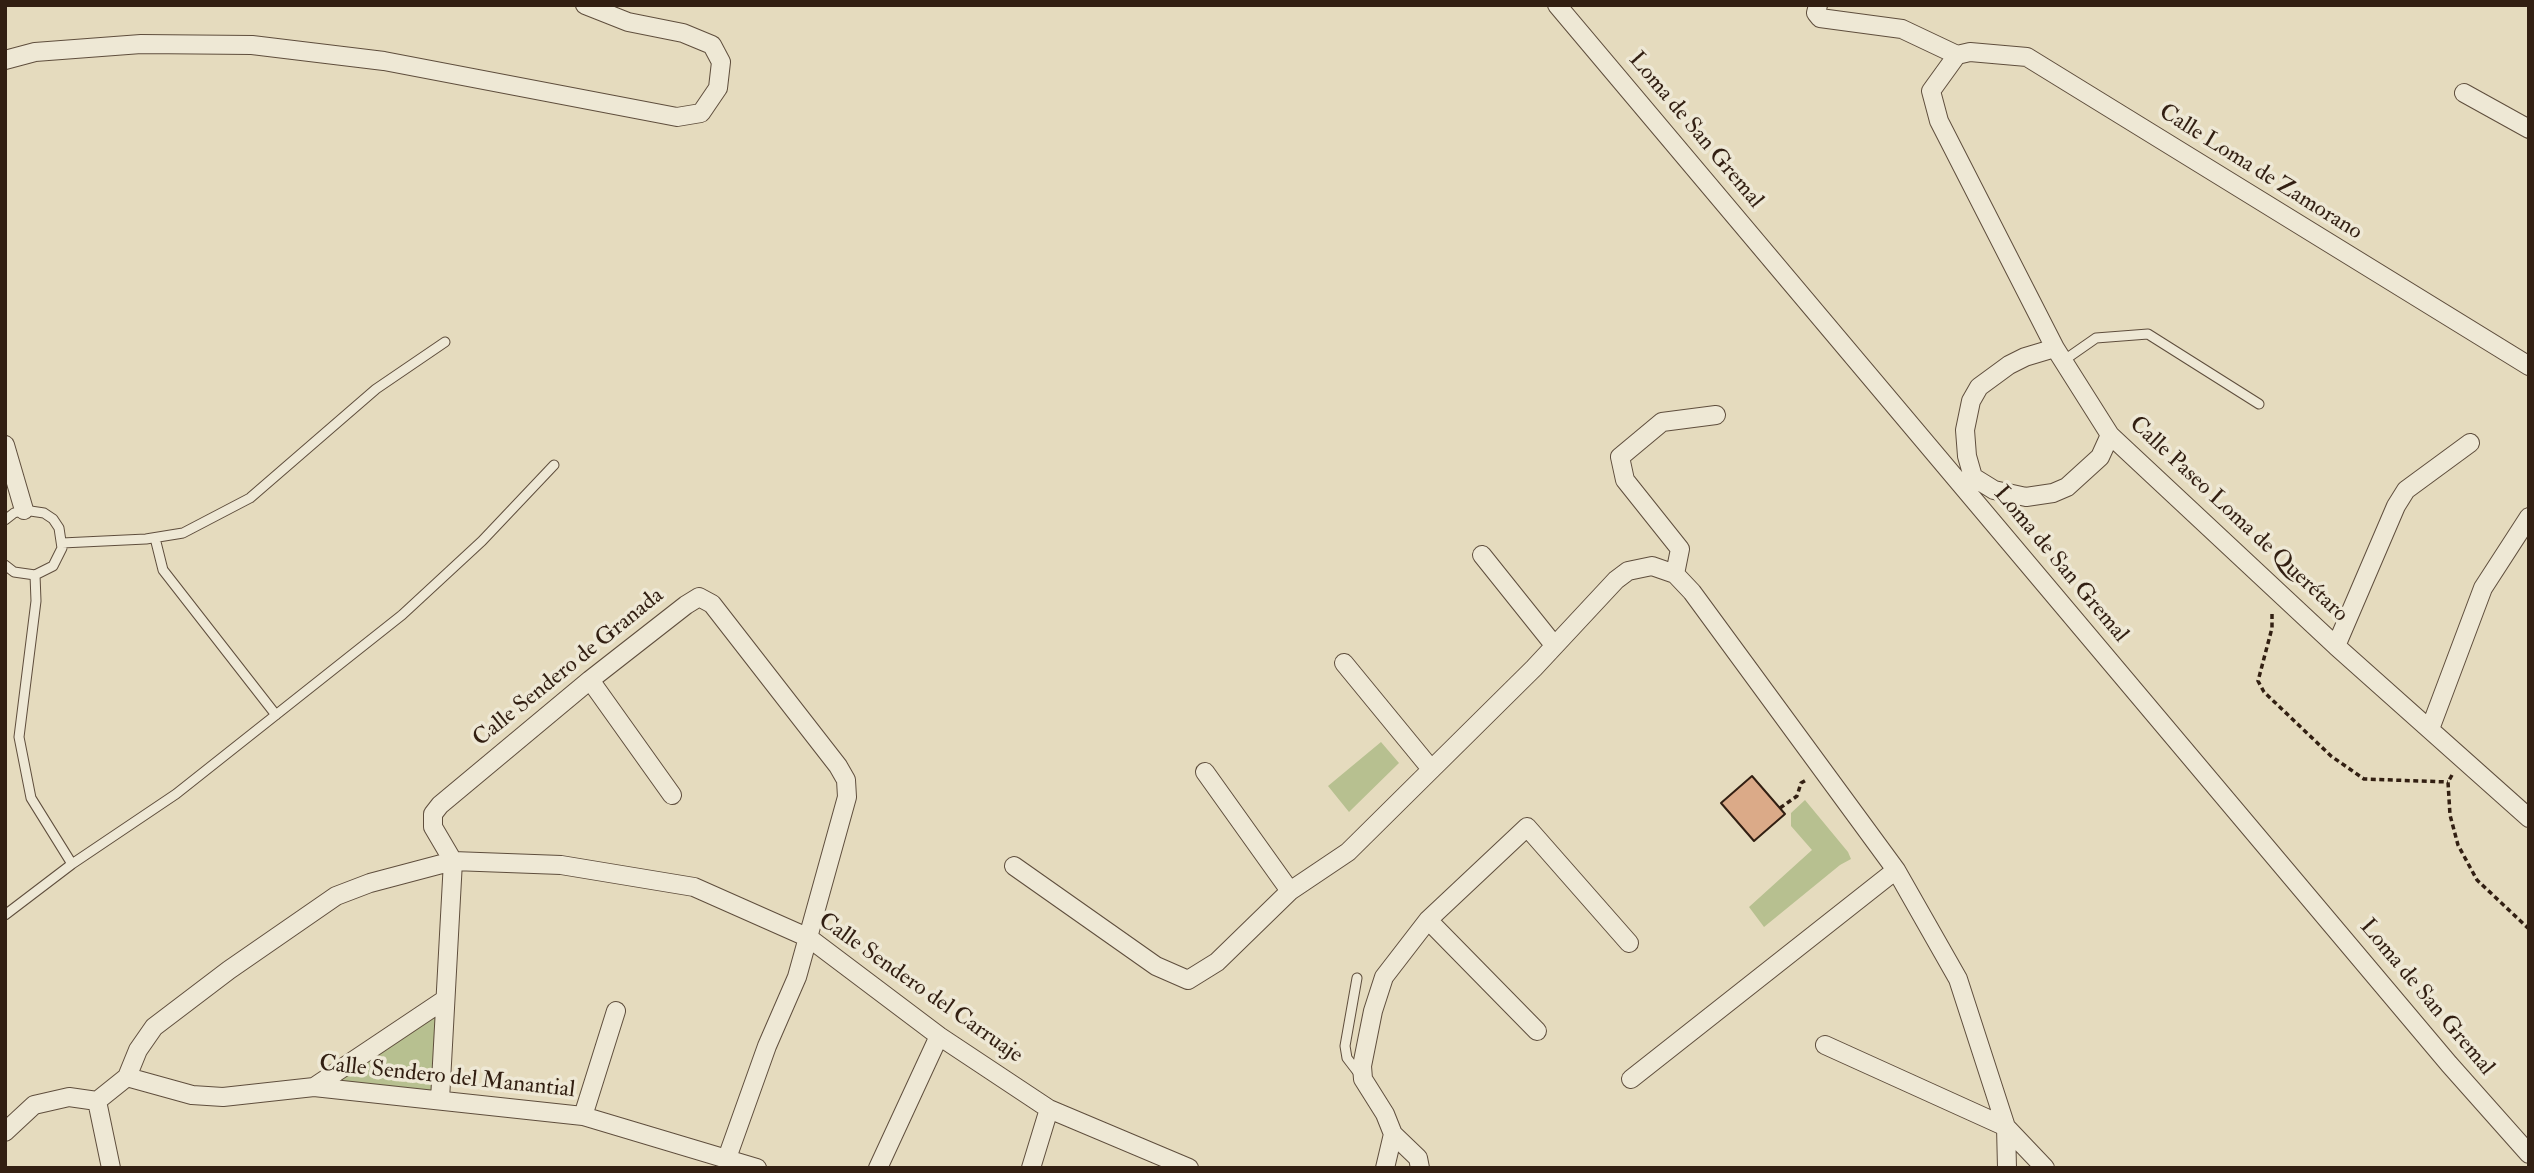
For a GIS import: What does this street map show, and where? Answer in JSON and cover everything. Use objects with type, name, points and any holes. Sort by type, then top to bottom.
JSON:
[{"type":"street","points":[[5,60],[35,52],[141,44],[252,45],[384,61],[677,117],[701,113],[718,88],[721,62],[712,45],[683,33],[628,22],[585,5]]},
{"type":"street","name":"Loma de San Gremal","points":[[1557,5],[1966,481],[2449,1065],[2529,1154]]},
{"type":"street","points":[[1818,5],[1816,13],[1820,18],[1902,29],[1957,55]]},
{"type":"street","name":"Calle Loma de Zamorano","points":[[1957,55],[1970,52],[2027,57],[2529,366]]},
{"type":"street","name":"Calle Paseo Loma de Querétaro","points":[[1957,55],[1931,91],[1939,121],[2059,354],[2110,435],[2336,646],[2529,818]]},
{"type":"street","points":[[2464,93],[2529,130]]},
{"type":"street","points":[[2059,354],[2025,357],[1979,387],[1971,401],[1965,430],[1966,481],[2026,497],[2053,494],[2067,487],[2100,457],[2110,435]]},
{"type":"street","points":[[1675,574],[1680,549],[1625,480],[1620,457],[1662,422],[1716,415]]},
{"type":"street","points":[[2336,646],[2396,506],[2406,490],[2470,443]]},
{"type":"street","points":[[5,445],[24,510]]},
{"type":"street","points":[[2430,729],[2483,588],[2529,517]]},
{"type":"street","points":[[1482,555],[1555,645]]},
{"type":"street","points":[[1014,866],[1156,966],[1188,980],[1217,962],[1290,891],[1348,852],[1555,645],[1616,580],[1628,571],[1652,566],[1675,574],[1692,592],[1896,870],[1958,979],[2006,1127],[2007,1168]]},
{"type":"street","name":"Calle Sendero de Granada","points":[[453,861],[433,827],[433,814],[440,805],[590,680],[699,597],[712,604],[838,766],[846,780],[848,797],[809,938]]},
{"type":"street","points":[[1344,663],[1432,769]]},
{"type":"street","points":[[590,680],[671,795]]},
{"type":"street","points":[[1205,772],[1290,891]]},
{"type":"street","points":[[1420,1168],[1418,1158],[1393,1134],[1385,1114],[1363,1079],[1362,1066],[1373,1011],[1384,977],[1428,920],[1527,827],[1629,943]]},
{"type":"street","points":[[440,1100],[453,861]]},
{"type":"street","name":"Calle Sendero del Carruaje","points":[[97,1101],[127,1077],[138,1050],[154,1027],[336,896],[370,883],[453,861],[561,865],[694,887],[809,938],[939,1036],[1049,1109],[1189,1168]]},
{"type":"street","points":[[1631,1079],[1896,870]]},
{"type":"street","points":[[1428,920],[1537,1031]]},
{"type":"street","points":[[727,1158],[809,938]]},
{"type":"street","points":[[314,1087],[444,1000]]},
{"type":"street","points":[[583,1116],[616,1011]]},
{"type":"street","points":[[878,1168],[939,1036]]},
{"type":"street","points":[[1825,1045],[2006,1127],[2045,1168]]},
{"type":"street","name":"Calle Sendero del Manantial","points":[[127,1077],[192,1095],[223,1097],[314,1087],[583,1116],[757,1168]]},
{"type":"street","points":[[5,1132],[34,1105],[69,1097],[97,1101],[111,1168]]},
{"type":"street","points":[[1031,1168],[1049,1109]]},
{"type":"street","points":[[1994,1168],[2006,1127]]},
{"type":"street","points":[[1385,1168],[1393,1134]]},
{"type":"lane","points":[[2059,354],[2096,338],[2148,334],[2259,404]]},
{"type":"lane","points":[[62,543],[155,538],[183,533],[250,498],[376,389],[444,342]]},
{"type":"lane","points":[[5,915],[72,864],[176,794],[402,615],[482,541],[554,465]]},
{"type":"lane","points":[[5,520],[24,510],[35,510],[53,519],[59,528],[62,543],[59,558],[53,566],[35,575],[24,575],[5,565]]},
{"type":"lane","points":[[155,538],[163,570],[276,715]]},
{"type":"lane","points":[[35,575],[36,601],[19,737],[31,798],[72,864]]},
{"type":"lane","points":[[1357,978],[1345,1046],[1347,1058],[1363,1079]]},
{"type":"path","points":[[2278,592],[2271,619],[2273,628],[2258,681],[2264,692],[2331,756],[2364,779],[2448,782]]},
{"type":"path","points":[[2462,758],[2448,782],[2450,815],[2458,845],[2477,880],[2529,929]]},
{"type":"path","points":[[1780,808],[1797,796],[1801,783]]},
{"type":"green space","points":[[1381,742],[1399,763],[1349,812],[1328,786]]},
{"type":"green space","points":[[1805,800],[1851,859],[1764,927],[1749,907],[1812,850],[1791,826],[1791,813]]},
{"type":"green space","points":[[444,1000],[440,1100],[314,1087]]},
{"type":"building","points":[[1752,776],[1785,814],[1754,841],[1721,803]]}]
